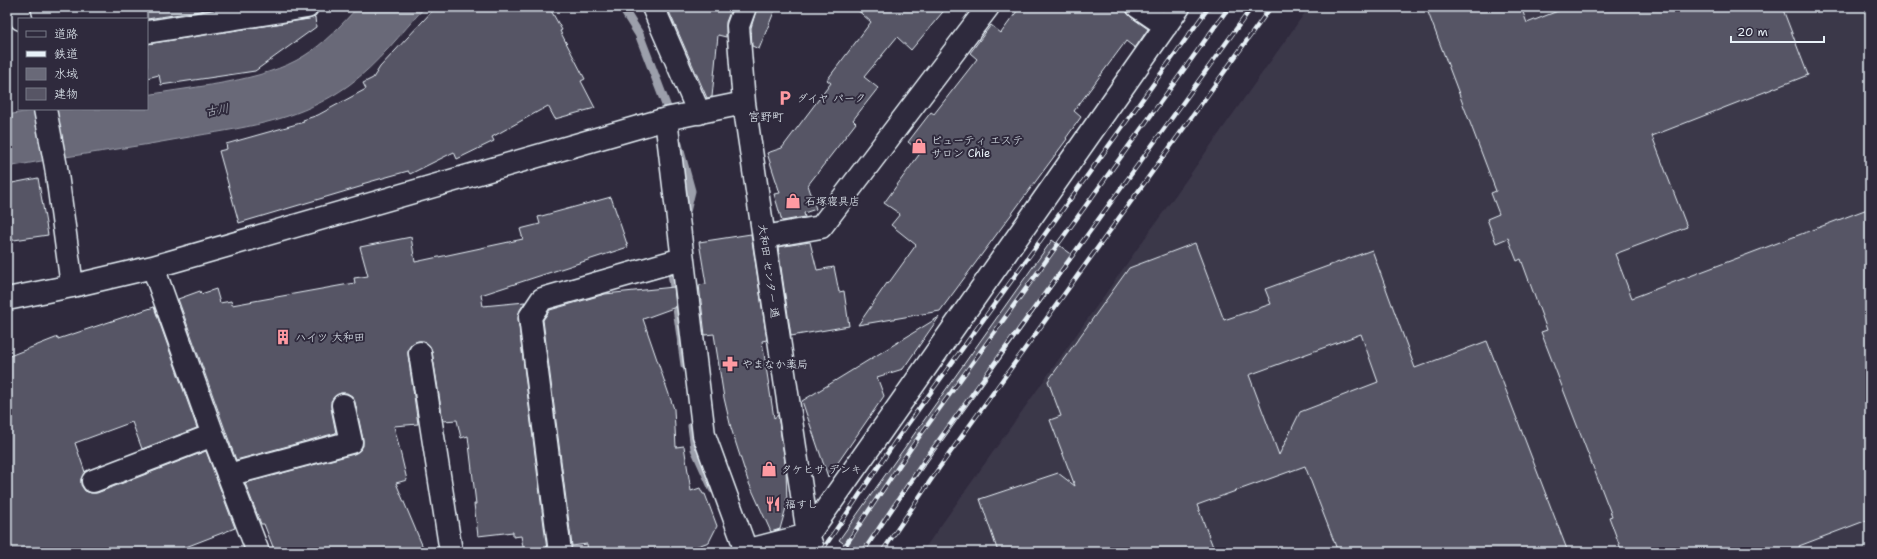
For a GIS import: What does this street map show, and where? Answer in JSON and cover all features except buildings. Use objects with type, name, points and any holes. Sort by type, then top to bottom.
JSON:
[{"type":"street","points":[[18,7],[21,18]]},
{"type":"street","points":[[148,32],[306,7]]},
{"type":"street","points":[[653,7],[699,113]]},
{"type":"street","name":"大和田 センター 通","points":[[745,7],[738,26],[744,103],[811,543]]},
{"type":"street","points":[[764,237],[821,227],[988,7]]},
{"type":"street","points":[[1138,7],[1166,26]]},
{"type":"street","points":[[794,552],[811,543],[1179,7]]},
{"type":"street","points":[[7,299],[72,286],[153,267],[666,119],[744,103]]},
{"type":"street","points":[[45,110],[56,167],[72,286]]},
{"type":"street","points":[[666,119],[704,435],[744,551],[811,543]]},
{"type":"street","points":[[560,552],[530,318],[542,299],[682,259]]},
{"type":"street","points":[[153,267],[213,435],[258,552]]},
{"type":"street","points":[[420,353],[451,552]]},
{"type":"street","points":[[228,475],[351,442],[343,405]]},
{"type":"street","points":[[93,481],[213,435]]},
{"type":"shaded area","points":[[1309,7],[1870,7],[1870,552],[922,552]]},
{"type":"water","name":"古川","points":[[358,7],[425,7],[389,48],[360,77],[331,97],[294,114],[237,129],[7,167],[7,115],[35,110],[148,110],[148,95],[228,82],[269,72],[304,56],[312,51]]},
{"type":"waterway","points":[[622,7],[639,34],[671,118]]},
{"type":"waterway","points":[[678,144],[691,191],[685,216]]},
{"type":"waterway","points":[[672,261],[671,266],[685,365]]},
{"type":"waterway","points":[[692,426],[695,449],[713,489]]},
{"type":"railway","points":[[821,552],[897,439],[1209,7]]},
{"type":"railway","points":[[841,552],[911,448],[1229,7]]},
{"type":"railway","points":[[863,552],[926,458],[1252,7]]},
{"type":"railway","points":[[882,552],[939,468],[1271,7]]},
{"type":"place","name":"ダイヤ パーク","points":[[785,98]]},
{"type":"place","name":"ビューティ エステ サロン Chie","points":[[919,146]]},
{"type":"place","name":"石塚寝具店","points":[[793,201]]},
{"type":"place","name":"ハイツ 大和田","points":[[283,337]]},
{"type":"place","name":"やまなか薬局","points":[[730,364]]},
{"type":"place","name":"タケヒサ デンキ","points":[[769,469]]},
{"type":"place","name":"福すし","points":[[773,504]]},
{"type":"district","name":"宮野町","points":[[766,117]]}]
